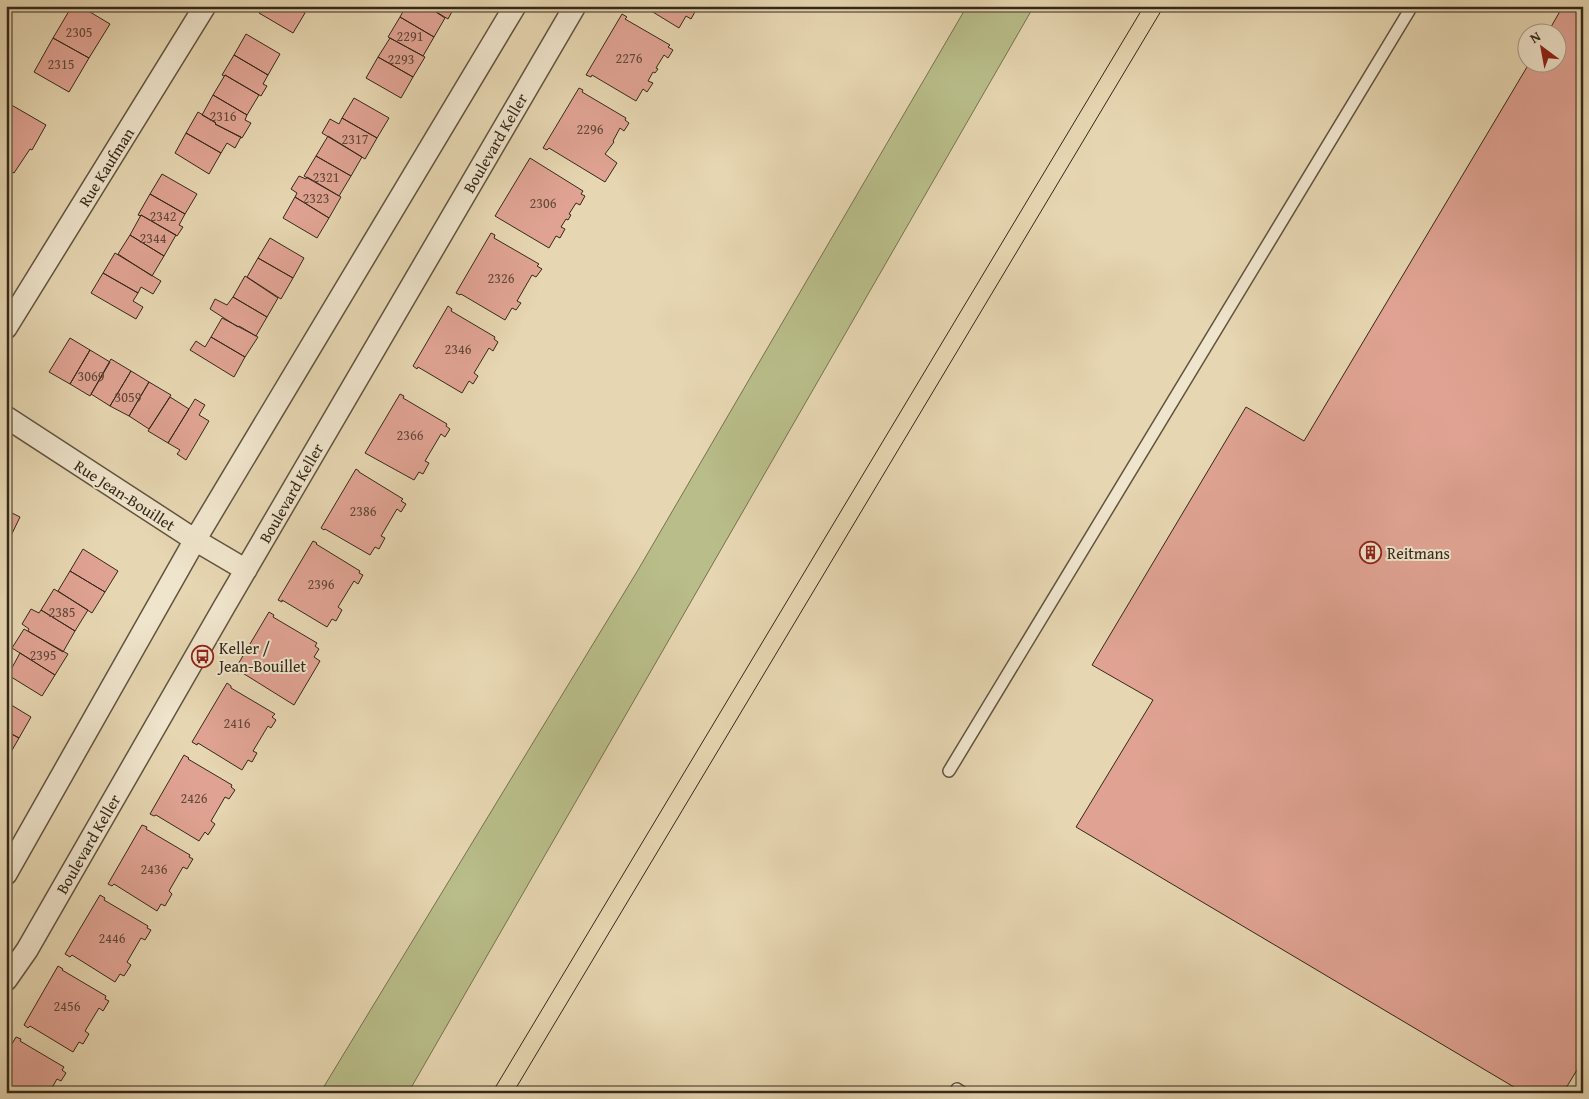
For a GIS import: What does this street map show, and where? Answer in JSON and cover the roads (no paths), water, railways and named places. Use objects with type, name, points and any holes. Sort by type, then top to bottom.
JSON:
[{"type":"street","name":"Rue Kaufman","points":[[6,328],[205,6]]},
{"type":"street","points":[[6,874],[195,540],[515,6]]},
{"type":"street","name":"Boulevard Keller","points":[[6,980],[27,950],[575,6]]},
{"type":"street","name":"Rue Jean-Bouillet","points":[[6,418],[195,540],[246,570]]},
{"type":"lane","points":[[949,771],[1412,6]]},
{"type":"tram line","points":[[492,1093],[1144,6]]},
{"type":"tram line","points":[[513,1093],[1164,6]]},
{"type":"place","name":"Reitmans","points":[[1371,553]]},
{"type":"place","name":"Keller / Jean-Bouillet","points":[[203,657]]}]
